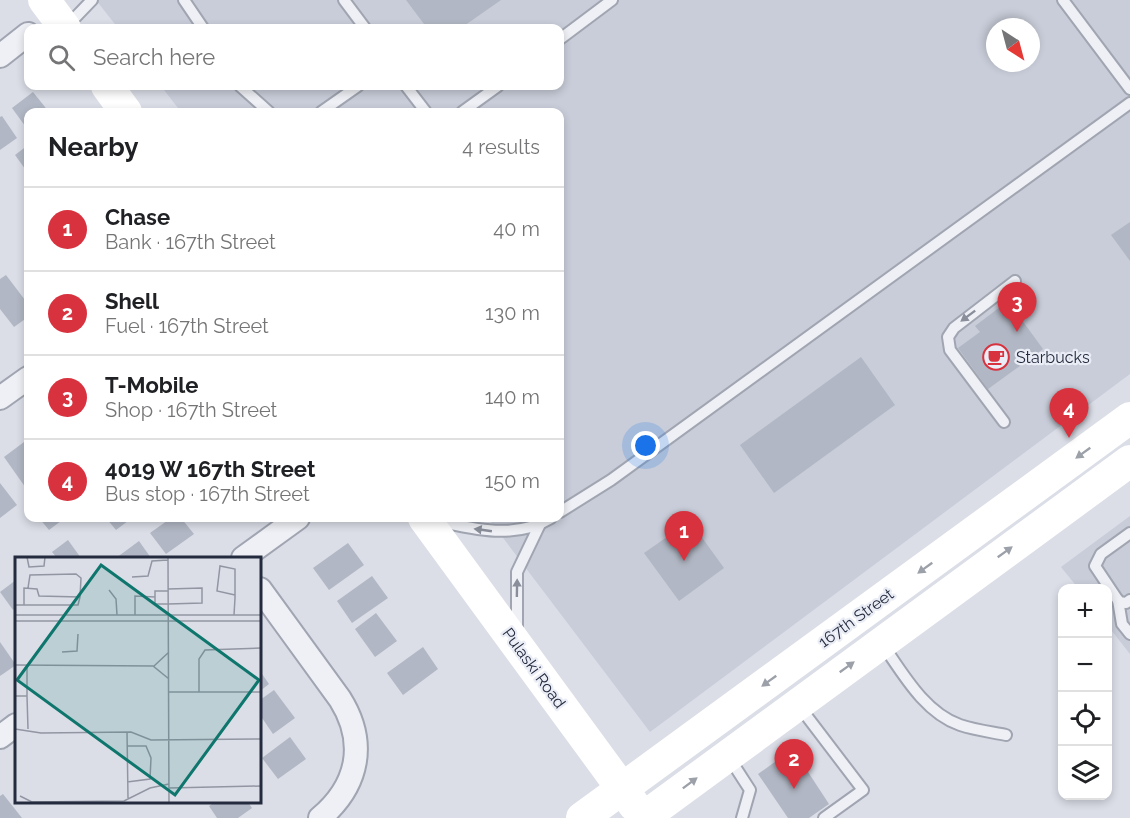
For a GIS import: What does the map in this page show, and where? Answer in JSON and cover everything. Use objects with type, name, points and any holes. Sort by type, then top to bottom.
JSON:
[{"type":"main road","points":[[109,90],[123,108]]},
{"type":"main road","name":"167th Street","points":[[582,818],[1130,418]]},
{"type":"main road","points":[[643,818],[1130,461]]},
{"type":"main road","name":"Pulaski Road","points":[[427,522],[643,818]]},
{"type":"street","points":[[0,56],[24,37]]},
{"type":"street","points":[[0,398],[24,381]]},
{"type":"street","points":[[244,557],[292,522]]},
{"type":"street","points":[[261,590],[340,699],[349,713],[354,730],[357,745],[351,777],[341,796],[320,818]]},
{"type":"street","points":[[0,737],[15,725]]},
{"type":"lane","points":[[52,19],[92,0]]},
{"type":"lane","points":[[184,0],[199,24]]},
{"type":"lane","points":[[344,0],[362,24]]},
{"type":"lane","points":[[564,36],[612,0]]},
{"type":"lane","points":[[1063,0],[1130,90]]},
{"type":"lane","points":[[244,90],[265,108]]},
{"type":"lane","points":[[327,108],[352,90]]},
{"type":"lane","points":[[409,90],[423,108]]},
{"type":"lane","points":[[468,108],[492,90]]},
{"type":"lane","points":[[564,509],[611,480],[1130,103]]},
{"type":"lane","points":[[1004,422],[950,350],[948,337],[954,327],[1015,281]]},
{"type":"lane","points":[[442,522],[487,532],[515,530],[544,522]]},
{"type":"lane","points":[[518,646],[517,572],[540,524]]},
{"type":"lane","points":[[1130,533],[1101,554],[1095,566],[1118,600],[1122,624],[1130,634]]},
{"type":"lane","points":[[1118,600],[1126,603],[1130,600]]},
{"type":"lane","points":[[882,642],[917,694],[944,715],[958,724],[1006,735]]},
{"type":"lane","points":[[797,704],[863,790],[824,818]]},
{"type":"lane","points":[[727,756],[750,790],[742,818]]},
{"type":"shaded area","points":[[96,0],[1130,0],[1130,374],[650,732],[491,522],[564,522],[564,108],[178,108],[164,90],[564,90],[564,24],[115,24]]},
{"type":"shaded area","points":[[1130,516],[1130,654],[1112,631],[1112,584],[1075,584],[1061,567]]},
{"type":"building","points":[[406,0],[501,0],[467,24],[424,24]]},
{"type":"building","points":[[33,92],[46,108],[24,108],[24,124],[12,108]]},
{"type":"building","points":[[2,116],[17,138],[0,150],[0,117]]},
{"type":"building","points":[[24,148],[24,167],[15,155]]},
{"type":"building","points":[[1130,222],[1130,261],[1111,235]]},
{"type":"building","points":[[6,275],[24,299],[24,320],[14,327],[0,309],[0,279]]},
{"type":"building","points":[[1008,301],[1043,349],[988,389],[958,348],[980,332],[975,326]]},
{"type":"building","points":[[861,357],[895,405],[774,493],[740,445]]},
{"type":"building","points":[[24,442],[24,485],[4,457]]},
{"type":"building","points":[[0,483],[17,505],[0,518]]},
{"type":"building","points":[[690,521],[724,568],[679,601],[644,553]]},
{"type":"building","points":[[42,522],[60,522],[49,530]]},
{"type":"building","points":[[109,522],[127,522],[116,530]]},
{"type":"building","points":[[165,522],[184,522],[194,534],[166,554],[150,533]]},
{"type":"building","points":[[68,540],[80,557],[56,557],[52,552]]},
{"type":"building","points":[[139,541],[150,557],[117,557]]},
{"type":"building","points":[[348,543],[364,565],[329,590],[313,568]]},
{"type":"building","points":[[372,576],[388,598],[352,623],[337,601]]},
{"type":"building","points":[[15,581],[15,608],[13,610],[0,592]]},
{"type":"building","points":[[376,613],[397,641],[375,657],[355,629]]},
{"type":"building","points":[[0,642],[15,666],[0,676]]},
{"type":"building","points":[[423,647],[438,669],[403,695],[387,673]]},
{"type":"building","points":[[261,672],[269,684],[261,690]]},
{"type":"building","points":[[274,690],[295,718],[273,734],[261,716],[261,699]]},
{"type":"building","points":[[290,737],[306,759],[278,779],[262,758]]},
{"type":"building","points":[[793,749],[829,804],[809,818],[788,818],[758,774]]},
{"type":"building","points":[[3,794],[22,818],[0,818],[0,796]]},
{"type":"building","points":[[214,803],[249,803],[252,808],[238,818],[217,818],[209,806]]},
{"type":"place","name":"T-Mobile","points":[[1017,332]]},
{"type":"place","name":"Starbucks","points":[[996,357]]},
{"type":"place","name":"4019 W 167th Street","points":[[1069,438]]},
{"type":"place","name":"Chase","points":[[684,561]]},
{"type":"place","name":"Shell","points":[[794,789]]}]
